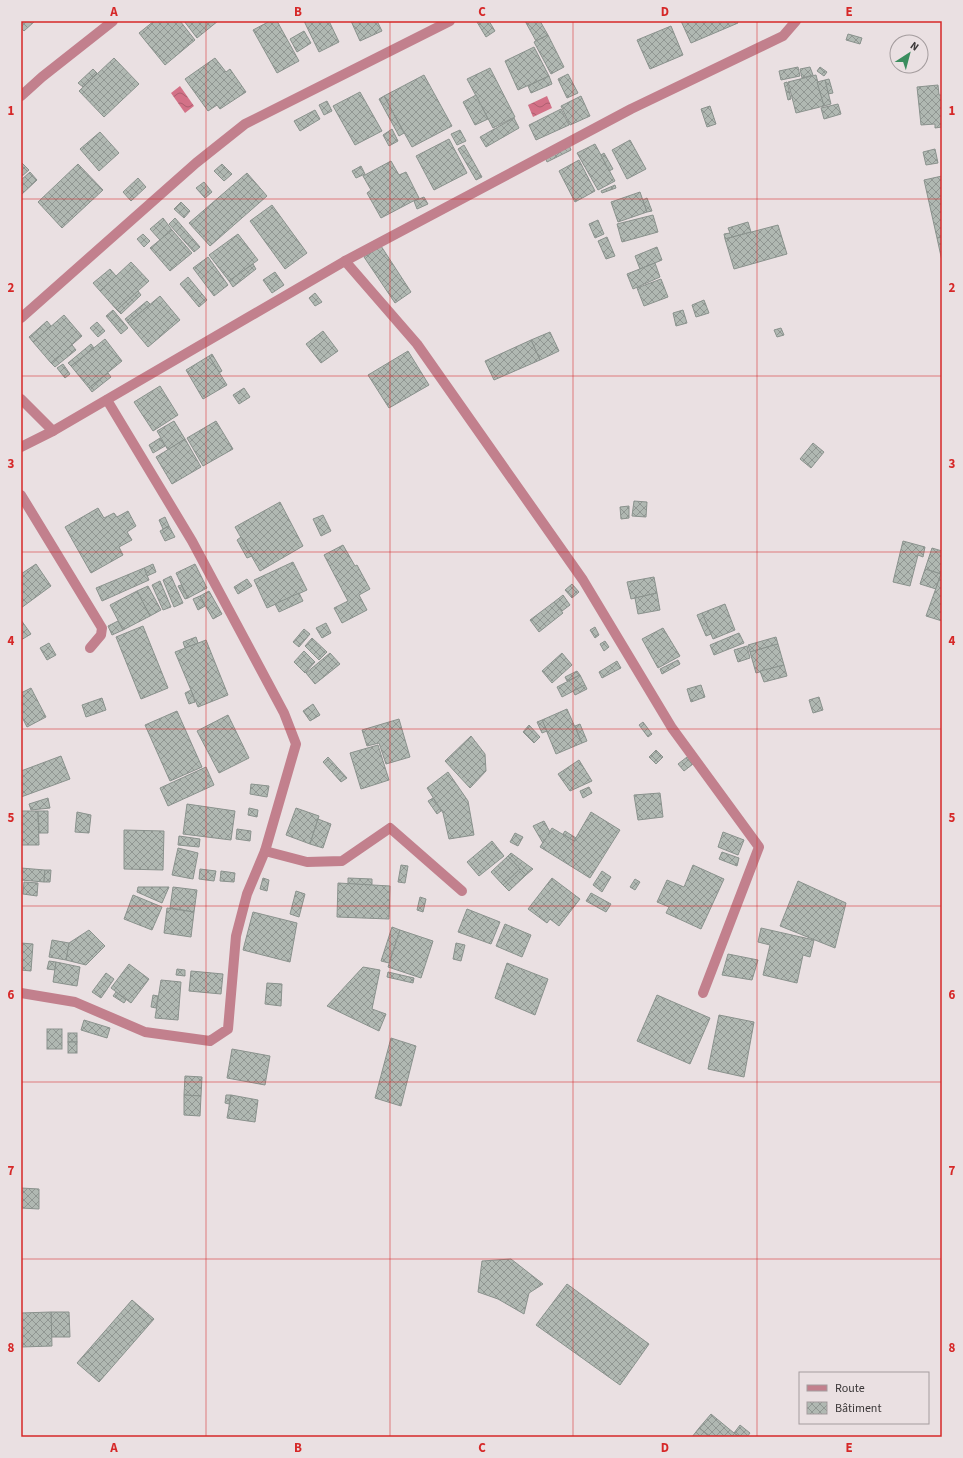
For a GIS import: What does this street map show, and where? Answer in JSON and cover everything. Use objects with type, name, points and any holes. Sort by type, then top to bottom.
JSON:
[{"type":"street","points":[[21,96],[113,21]]},
{"type":"street","points":[[21,318],[196,163],[245,124],[450,21]]},
{"type":"street","points":[[21,447],[53,431],[346,261],[631,109],[783,36],[796,21]]},
{"type":"street","points":[[346,261],[417,344],[583,580],[672,728],[759,847],[703,993]]},
{"type":"street","points":[[21,399],[53,431]]},
{"type":"street","points":[[21,993],[75,1002],[145,1032],[210,1041],[228,1029],[236,936],[247,894],[265,851],[296,744],[284,713],[192,542],[107,400]]},
{"type":"street","points":[[21,495],[102,628],[101,635],[90,648]]},
{"type":"street","points":[[265,851],[307,862],[342,861],[390,828],[462,892]]},
{"type":"water","points":[[180,86],[194,106],[185,113],[171,93]]},
{"type":"water","points":[[547,96],[552,108],[533,117],[528,105]]},
{"type":"building","points":[[21,21],[35,21],[24,31],[21,28]]},
{"type":"building","points":[[154,21],[180,21],[195,40],[165,65],[139,33]]},
{"type":"building","points":[[184,21],[218,21],[197,38]]},
{"type":"building","points":[[270,21],[277,21],[299,61],[277,73],[253,30]]},
{"type":"building","points":[[304,21],[329,21],[339,42],[319,52]]},
{"type":"building","points":[[351,21],[377,21],[382,31],[360,41]]},
{"type":"building","points":[[489,21],[495,31],[486,37],[477,22]]},
{"type":"building","points":[[525,21],[540,21],[548,35],[536,41]]},
{"type":"building","points":[[681,21],[737,21],[738,23],[691,43]]},
{"type":"building","points":[[671,26],[683,55],[650,69],[637,40]]},
{"type":"building","points":[[304,31],[311,43],[297,52],[290,39]]},
{"type":"building","points":[[848,34],[862,38],[860,44],[846,40]]},
{"type":"building","points":[[548,35],[564,67],[551,74],[534,42]]},
{"type":"building","points":[[534,47],[549,76],[518,90],[505,61]]},
{"type":"building","points":[[114,58],[139,84],[104,117],[79,91]]},
{"type":"building","points":[[215,58],[226,72],[230,69],[246,92],[220,109],[217,105],[208,111],[185,79]]},
{"type":"building","points":[[798,67],[800,76],[781,80],[779,71]]},
{"type":"building","points":[[810,67],[813,75],[802,78],[800,69]]},
{"type":"building","points":[[820,67],[827,72],[824,76],[817,71]]},
{"type":"building","points":[[490,68],[515,117],[493,128],[467,79]]},
{"type":"building","points":[[93,69],[97,73],[83,87],[78,83]]},
{"type":"building","points":[[568,74],[578,93],[567,98],[558,79]]},
{"type":"building","points":[[424,75],[452,126],[412,147],[384,96]]},
{"type":"building","points":[[816,75],[824,106],[796,113],[788,82]]},
{"type":"building","points":[[549,76],[552,84],[531,93],[528,86]]},
{"type":"building","points":[[829,79],[833,93],[828,94],[825,80]]},
{"type":"building","points":[[825,80],[831,104],[824,106],[817,82]]},
{"type":"building","points":[[787,82],[791,99],[788,100],[784,83]]},
{"type":"building","points":[[938,85],[939,95],[942,95],[942,127],[935,128],[935,124],[921,125],[917,87]]},
{"type":"building","points":[[360,92],[382,131],[355,145],[333,106]]},
{"type":"building","points":[[476,95],[488,119],[475,125],[463,102]]},
{"type":"building","points":[[384,96],[404,133],[399,136],[379,99]]},
{"type":"building","points":[[581,96],[590,116],[570,125],[561,106]]},
{"type":"building","points":[[327,101],[332,111],[324,115],[319,105]]},
{"type":"building","points":[[838,104],[841,114],[824,119],[821,108]]},
{"type":"building","points":[[710,106],[716,124],[707,127],[701,109]]},
{"type":"building","points":[[561,109],[569,125],[536,140],[529,125]]},
{"type":"building","points":[[315,110],[320,119],[300,131],[294,121]]},
{"type":"building","points":[[514,118],[519,128],[486,147],[480,137]]},
{"type":"building","points":[[392,129],[398,141],[389,146],[383,135]]},
{"type":"building","points":[[460,130],[466,141],[457,145],[451,134]]},
{"type":"building","points":[[100,132],[119,153],[99,171],[80,149]]},
{"type":"building","points":[[449,139],[467,173],[434,190],[416,156]]},
{"type":"building","points":[[630,140],[646,169],[627,179],[612,150]]},
{"type":"building","points":[[595,144],[615,181],[598,190],[577,153]]},
{"type":"building","points":[[464,145],[482,177],[476,180],[458,149]]},
{"type":"building","points":[[569,145],[571,150],[547,162],[545,157]]},
{"type":"building","points":[[935,149],[938,163],[926,165],[923,152]]},
{"type":"building","points":[[604,153],[613,169],[609,171],[601,155]]},
{"type":"building","points":[[579,160],[595,191],[575,202],[559,171]]},
{"type":"building","points":[[391,161],[399,175],[406,172],[419,198],[381,218],[367,193],[371,190],[363,176]]},
{"type":"building","points":[[21,162],[29,170],[21,177]]},
{"type":"building","points":[[78,164],[103,190],[62,228],[38,202]]},
{"type":"building","points":[[222,164],[232,174],[224,181],[214,171]]},
{"type":"building","points":[[361,166],[365,174],[356,178],[352,171]]},
{"type":"building","points":[[30,172],[37,180],[21,195],[21,180]]},
{"type":"building","points":[[247,173],[267,196],[210,246],[189,223]]},
{"type":"building","points":[[942,176],[942,237],[937,238],[924,180]]},
{"type":"building","points":[[138,178],[146,187],[131,201],[123,192]]},
{"type":"building","points":[[204,182],[212,192],[205,198],[196,188]]},
{"type":"building","points":[[615,185],[616,188],[602,193],[601,191]]},
{"type":"building","points":[[640,192],[647,212],[618,222],[611,202]]},
{"type":"building","points":[[424,197],[428,204],[417,209],[414,201]]},
{"type":"building","points":[[647,198],[652,211],[647,212],[643,200]]},
{"type":"building","points":[[181,202],[190,211],[184,218],[174,209]]},
{"type":"building","points":[[272,205],[307,253],[285,269],[250,221]]},
{"type":"building","points":[[653,215],[658,232],[622,242],[617,224]]},
{"type":"building","points":[[163,218],[172,230],[160,240],[150,229]]},
{"type":"building","points":[[175,218],[200,247],[194,252],[169,224]]},
{"type":"building","points":[[598,220],[604,234],[595,238],[589,224]]},
{"type":"building","points":[[748,222],[751,232],[725,239],[724,234],[730,233],[728,228]]},
{"type":"building","points":[[778,225],[787,254],[734,269],[725,239]]},
{"type":"building","points":[[172,230],[192,253],[170,271],[150,248]]},
{"type":"building","points":[[143,234],[150,241],[144,247],[137,239]]},
{"type":"building","points":[[238,234],[258,260],[229,281],[209,255]]},
{"type":"building","points":[[607,237],[615,256],[606,259],[598,241]]},
{"type":"building","points":[[942,237],[942,261],[937,238]]},
{"type":"building","points":[[381,246],[411,292],[395,303],[364,257]]},
{"type":"building","points":[[657,247],[662,260],[640,269],[635,256]]},
{"type":"building","points":[[208,257],[228,285],[214,296],[193,268]]},
{"type":"building","points":[[131,262],[149,281],[117,310],[100,291]]},
{"type":"building","points":[[655,263],[660,277],[633,289],[627,274]]},
{"type":"building","points":[[253,264],[256,269],[233,287],[229,281]]},
{"type":"building","points":[[110,269],[116,276],[100,291],[93,283]]},
{"type":"building","points":[[275,272],[284,285],[272,293],[263,280]]},
{"type":"building","points":[[188,277],[207,300],[199,307],[180,284]]},
{"type":"building","points":[[661,279],[668,297],[644,306],[637,288]]},
{"type":"building","points":[[138,291],[141,295],[121,314],[117,310]]},
{"type":"building","points":[[315,293],[322,302],[315,306],[309,298]]},
{"type":"building","points":[[160,296],[180,320],[148,347],[128,323]]},
{"type":"building","points":[[704,300],[709,313],[696,317],[692,305]]},
{"type":"building","points":[[147,301],[150,304],[128,323],[125,319]]},
{"type":"building","points":[[113,310],[128,328],[121,334],[106,316]]},
{"type":"building","points":[[683,310],[687,323],[676,326],[673,313]]},
{"type":"building","points":[[64,315],[82,336],[51,363],[33,342]]},
{"type":"building","points":[[47,321],[51,326],[33,342],[29,337]]},
{"type":"building","points":[[97,322],[105,331],[98,337],[90,328]]},
{"type":"building","points":[[781,328],[784,335],[777,337],[774,330]]},
{"type":"building","points":[[323,331],[338,351],[321,363],[306,344]]},
{"type":"building","points":[[550,332],[559,351],[540,360],[531,340]]},
{"type":"building","points":[[105,339],[122,361],[89,388],[71,366]]},
{"type":"building","points":[[531,340],[540,360],[494,380],[485,361]]},
{"type":"building","points":[[91,344],[94,348],[71,366],[68,363]]},
{"type":"building","points":[[72,345],[76,350],[55,367],[51,363]]},
{"type":"building","points":[[408,351],[429,385],[389,408],[368,375]]},
{"type":"building","points":[[212,354],[222,371],[219,373],[209,356]]},
{"type":"building","points":[[209,356],[227,385],[203,399],[186,370]]},
{"type":"building","points":[[63,364],[70,374],[65,378],[57,368]]},
{"type":"building","points":[[108,373],[111,377],[92,392],[89,388]]},
{"type":"building","points":[[160,386],[178,415],[153,431],[134,402]]},
{"type":"building","points":[[244,388],[250,397],[239,404],[233,395]]},
{"type":"building","points":[[174,421],[185,439],[168,450],[157,431]]},
{"type":"building","points":[[216,421],[233,449],[203,466],[187,438]]},
{"type":"building","points":[[160,438],[165,446],[153,453],[149,445]]},
{"type":"building","points":[[185,439],[201,467],[172,484],[156,457]]},
{"type":"building","points":[[813,443],[824,452],[811,468],[800,459]]},
{"type":"building","points":[[634,501],[647,502],[646,517],[632,516]]},
{"type":"building","points":[[280,502],[303,546],[260,571],[235,527]]},
{"type":"building","points":[[629,506],[629,518],[621,519],[620,507]]},
{"type":"building","points":[[98,508],[104,518],[114,513],[117,517],[128,511],[136,526],[127,532],[132,540],[119,547],[123,555],[91,573],[65,527]]},
{"type":"building","points":[[323,515],[331,531],[321,536],[313,519]]},
{"type":"building","points":[[165,517],[169,526],[163,529],[159,520]]},
{"type":"building","points":[[169,526],[175,537],[165,541],[160,531]]},
{"type":"building","points":[[241,537],[252,556],[247,558],[237,540]]},
{"type":"building","points":[[903,541],[925,547],[923,557],[918,555],[910,586],[893,582]]},
{"type":"building","points":[[343,545],[355,566],[357,565],[370,589],[359,595],[367,610],[342,623],[334,608],[348,601],[324,555]]},
{"type":"building","points":[[932,548],[942,551],[941,574],[925,569]]},
{"type":"building","points":[[293,562],[307,590],[267,608],[254,580]]},
{"type":"building","points":[[36,564],[51,586],[21,608],[21,574]]},
{"type":"building","points":[[153,564],[156,572],[147,576],[144,568]]},
{"type":"building","points":[[195,564],[207,588],[188,598],[176,573]]},
{"type":"building","points":[[144,568],[149,580],[102,601],[96,588]]},
{"type":"building","points":[[925,569],[941,574],[936,589],[920,584]]},
{"type":"building","points":[[941,574],[942,575],[942,621],[926,616]]},
{"type":"building","points":[[171,576],[183,603],[174,607],[163,580]]},
{"type":"building","points":[[654,577],[657,593],[631,599],[627,582]]},
{"type":"building","points":[[247,579],[252,586],[238,594],[234,587]]},
{"type":"building","points":[[160,581],[171,607],[163,610],[152,585]]},
{"type":"building","points":[[572,584],[579,592],[572,598],[565,590]]},
{"type":"building","points":[[181,585],[188,598],[185,599],[178,586]]},
{"type":"building","points":[[148,586],[161,610],[150,616],[137,591]]},
{"type":"building","points":[[137,591],[150,616],[123,630],[110,605]]},
{"type":"building","points":[[209,591],[222,614],[213,619],[200,596]]},
{"type":"building","points":[[299,593],[303,601],[279,612],[275,604]]},
{"type":"building","points":[[657,593],[660,610],[638,614],[635,598]]},
{"type":"building","points":[[563,595],[570,605],[562,611],[554,602]]},
{"type":"building","points":[[200,596],[205,606],[198,610],[193,599]]},
{"type":"building","points":[[554,602],[563,613],[539,632],[530,620]]},
{"type":"building","points":[[725,604],[735,630],[713,639],[702,613]]},
{"type":"building","points":[[702,613],[711,634],[706,636],[697,615]]},
{"type":"building","points":[[21,620],[31,634],[21,640]]},
{"type":"building","points":[[118,621],[123,630],[112,635],[108,626]]},
{"type":"building","points":[[326,623],[331,633],[322,638],[316,628]]},
{"type":"building","points":[[143,626],[168,688],[141,699],[116,637]]},
{"type":"building","points":[[595,627],[599,635],[595,638],[590,630]]},
{"type":"building","points":[[663,628],[680,656],[658,668],[642,639]]},
{"type":"building","points":[[304,629],[310,634],[299,647],[293,642]]},
{"type":"building","points":[[739,633],[744,643],[714,655],[710,645]]},
{"type":"building","points":[[196,637],[198,643],[185,648],[183,642]]},
{"type":"building","points":[[776,637],[778,644],[750,652],[748,645]]},
{"type":"building","points":[[312,638],[327,652],[319,660],[305,646]]},
{"type":"building","points":[[206,640],[228,695],[198,707],[175,652]]},
{"type":"building","points":[[605,641],[609,647],[604,651],[600,644]]},
{"type":"building","points":[[49,643],[56,655],[47,660],[40,648]]},
{"type":"building","points":[[778,644],[784,665],[756,673],[750,652]]},
{"type":"building","points":[[747,646],[750,658],[738,662],[734,650]]},
{"type":"building","points":[[304,651],[315,662],[305,673],[294,662]]},
{"type":"building","points":[[330,653],[340,664],[315,684],[306,673]]},
{"type":"building","points":[[562,653],[572,665],[552,683],[542,671]]},
{"type":"building","points":[[678,660],[680,664],[662,674],[660,669]]},
{"type":"building","points":[[617,661],[621,668],[602,678],[599,672]]},
{"type":"building","points":[[784,665],[787,676],[764,682],[760,671]]},
{"type":"building","points":[[577,671],[580,675],[567,681],[565,677]]},
{"type":"building","points":[[580,675],[585,685],[562,697],[557,687]]},
{"type":"building","points":[[585,685],[587,689],[575,695],[573,691]]},
{"type":"building","points":[[701,685],[705,697],[691,702],[687,689]]},
{"type":"building","points":[[31,688],[46,717],[27,727],[21,715],[21,693]]},
{"type":"building","points":[[191,690],[195,702],[189,704],[185,693]]},
{"type":"building","points":[[819,697],[823,710],[813,713],[809,700]]},
{"type":"building","points":[[102,698],[106,710],[86,717],[82,705]]},
{"type":"building","points":[[313,704],[320,715],[310,721],[303,711]]},
{"type":"building","points":[[567,709],[582,743],[556,754],[542,720]]},
{"type":"building","points":[[177,711],[202,767],[170,781],[145,725]]},
{"type":"building","points":[[228,715],[249,758],[219,773],[197,731]]},
{"type":"building","points":[[399,719],[410,757],[386,764],[379,743],[367,746],[362,730]]},
{"type":"building","points":[[542,720],[547,731],[542,733],[537,722]]},
{"type":"building","points":[[643,722],[652,734],[648,737],[639,725]]},
{"type":"building","points":[[580,724],[587,741],[582,743],[575,726]]},
{"type":"building","points":[[529,725],[540,737],[534,743],[523,732]]},
{"type":"building","points":[[471,736],[485,754],[486,771],[470,788],[445,761]]},
{"type":"building","points":[[378,745],[389,780],[361,789],[350,753]]},
{"type":"building","points":[[656,750],[663,757],[656,764],[649,757]]},
{"type":"building","points":[[61,756],[70,779],[21,797],[21,771]]},
{"type":"building","points":[[328,757],[347,778],[341,782],[323,762]]},
{"type":"building","points":[[687,757],[693,764],[684,771],[678,764]]},
{"type":"building","points":[[579,760],[592,781],[570,791],[558,774]]},
{"type":"building","points":[[206,767],[214,785],[168,806],[160,788]]},
{"type":"building","points":[[448,772],[468,801],[474,835],[449,839],[443,813],[427,788]]},
{"type":"building","points":[[251,784],[269,786],[267,797],[250,794]]},
{"type":"building","points":[[589,787],[592,793],[583,798],[580,791]]},
{"type":"building","points":[[660,793],[663,817],[638,820],[634,795]]},
{"type":"building","points":[[48,798],[50,808],[31,810],[29,804]]},
{"type":"building","points":[[433,798],[441,811],[437,814],[428,801]]},
{"type":"building","points":[[187,804],[235,811],[231,840],[183,834]]},
{"type":"building","points":[[249,808],[258,810],[257,817],[248,815]]},
{"type":"building","points":[[296,808],[319,816],[310,844],[286,835]]},
{"type":"building","points":[[21,811],[38,811],[39,845],[21,845]]},
{"type":"building","points":[[38,811],[48,811],[48,833],[39,833]]},
{"type":"building","points":[[77,812],[91,815],[89,833],[75,832]]},
{"type":"building","points":[[591,812],[620,830],[590,878],[540,847],[552,828],[574,841]]},
{"type":"building","points":[[318,819],[331,824],[323,848],[310,844]]},
{"type":"building","points":[[544,821],[550,832],[543,843],[533,826]]},
{"type":"building","points":[[237,829],[251,831],[250,841],[236,839]]},
{"type":"building","points":[[124,830],[164,831],[163,870],[124,869]]},
{"type":"building","points":[[565,831],[576,838],[574,841],[563,834]]},
{"type":"building","points":[[723,832],[744,840],[738,855],[718,847]]},
{"type":"building","points":[[515,833],[523,837],[518,846],[510,842]]},
{"type":"building","points":[[179,836],[200,839],[199,847],[178,845]]},
{"type":"building","points":[[492,841],[504,856],[479,876],[467,862]]},
{"type":"building","points":[[178,848],[198,853],[193,879],[172,875]]},
{"type":"building","points":[[722,852],[739,858],[737,866],[719,859]]},
{"type":"building","points":[[511,853],[533,869],[526,875],[508,856]]},
{"type":"building","points":[[508,856],[520,869],[503,885],[491,872]]},
{"type":"building","points":[[401,865],[408,866],[405,883],[398,882]]},
{"type":"building","points":[[693,865],[724,879],[701,929],[666,913],[669,907],[657,902],[667,880],[684,887]]},
{"type":"building","points":[[21,868],[45,870],[44,882],[21,880]]},
{"type":"building","points":[[200,869],[216,871],[214,881],[199,879]]},
{"type":"building","points":[[520,869],[526,875],[509,891],[503,885]]},
{"type":"building","points":[[45,870],[51,870],[50,882],[44,882]]},
{"type":"building","points":[[221,871],[235,873],[234,882],[220,881]]},
{"type":"building","points":[[602,871],[611,877],[602,892],[593,885]]},
{"type":"building","points":[[263,878],[269,880],[267,891],[260,889]]},
{"type":"building","points":[[348,878],[372,879],[372,885],[348,884]]},
{"type":"building","points":[[552,878],[580,899],[559,926],[550,919],[547,923],[528,909]]},
{"type":"building","points":[[635,879],[640,882],[635,890],[630,887]]},
{"type":"building","points":[[798,881],[846,903],[835,948],[780,926]]},
{"type":"building","points":[[24,882],[38,883],[37,896],[23,894]]},
{"type":"building","points":[[338,883],[390,886],[389,919],[337,917]]},
{"type":"building","points":[[138,887],[169,887],[162,903],[137,892]]},
{"type":"building","points":[[173,887],[197,890],[194,912],[170,908]]},
{"type":"building","points":[[296,891],[305,894],[299,917],[290,914]]},
{"type":"building","points":[[591,893],[611,904],[606,912],[586,901]]},
{"type":"building","points":[[133,895],[162,907],[152,930],[124,919]]},
{"type":"building","points":[[420,897],[426,899],[423,912],[417,910]]},
{"type":"building","points":[[167,908],[194,912],[191,937],[164,933]]},
{"type":"building","points":[[467,909],[500,922],[491,944],[458,932]]},
{"type":"building","points":[[253,912],[297,923],[290,962],[243,950]]},
{"type":"building","points":[[505,924],[531,935],[522,957],[496,946]]},
{"type":"building","points":[[392,927],[400,930],[389,963],[381,961]]},
{"type":"building","points":[[761,928],[814,940],[810,957],[803,955],[797,983],[763,975],[770,945],[758,942]]},
{"type":"building","points":[[89,930],[105,946],[86,965],[66,960],[69,943]]},
{"type":"building","points":[[400,930],[433,941],[421,978],[388,967]]},
{"type":"building","points":[[52,940],[69,943],[66,960],[49,957]]},
{"type":"building","points":[[21,943],[33,944],[31,971],[21,970]]},
{"type":"building","points":[[456,943],[465,945],[461,961],[453,959]]},
{"type":"building","points":[[728,954],[758,960],[752,980],[722,975]]},
{"type":"building","points":[[49,961],[56,962],[55,970],[47,969]]},
{"type":"building","points":[[56,962],[80,967],[77,986],[53,982]]},
{"type":"building","points":[[507,963],[548,979],[535,1015],[495,998]]},
{"type":"building","points":[[129,964],[149,979],[131,1003],[111,988]]},
{"type":"building","points":[[363,967],[380,970],[372,1009],[386,1014],[379,1031],[327,1006]]},
{"type":"building","points":[[177,969],[185,970],[185,976],[176,975]]},
{"type":"building","points":[[191,971],[223,974],[221,994],[189,991]]},
{"type":"building","points":[[388,972],[414,978],[413,983],[387,977]]},
{"type":"building","points":[[106,973],[114,979],[101,998],[92,992]]},
{"type":"building","points":[[161,980],[181,982],[178,1020],[155,1018]]},
{"type":"building","points":[[267,983],[282,984],[281,1006],[265,1004]]},
{"type":"building","points":[[116,992],[126,1000],[124,1003],[113,996]]},
{"type":"building","points":[[153,995],[158,996],[156,1008],[151,1007]]},
{"type":"building","points":[[657,995],[710,1018],[690,1064],[637,1041]]},
{"type":"building","points":[[719,1015],[754,1022],[744,1077],[708,1069]]},
{"type":"building","points":[[84,1020],[110,1028],[107,1038],[81,1030]]},
{"type":"building","points":[[47,1029],[62,1029],[62,1049],[47,1049]]},
{"type":"building","points":[[68,1033],[77,1033],[77,1042],[68,1042]]},
{"type":"building","points":[[391,1038],[416,1046],[401,1106],[375,1098]]},
{"type":"building","points":[[68,1042],[77,1042],[77,1053],[68,1053]]},
{"type":"building","points":[[232,1049],[270,1056],[265,1085],[227,1078]]},
{"type":"building","points":[[185,1076],[202,1077],[201,1096],[184,1095]]},
{"type":"building","points":[[184,1095],[201,1096],[200,1116],[184,1115]]},
{"type":"building","points":[[226,1095],[231,1095],[229,1104],[225,1103]]},
{"type":"building","points":[[231,1095],[258,1100],[255,1122],[227,1118]]},
{"type":"building","points":[[21,1188],[39,1189],[39,1209],[21,1208]]},
{"type":"building","points":[[511,1259],[543,1284],[529,1293],[524,1314],[498,1299],[478,1292],[482,1261]]},
{"type":"building","points":[[567,1284],[649,1344],[620,1385],[536,1325]]},
{"type":"building","points":[[132,1300],[154,1319],[99,1382],[77,1363]]},
{"type":"building","points":[[51,1312],[69,1312],[70,1337],[51,1337]]},
{"type":"building","points":[[51,1312],[52,1346],[21,1347],[21,1313]]},
{"type":"building","points":[[711,1414],[740,1437],[711,1437],[699,1428]]},
{"type":"building","points":[[740,1425],[750,1433],[747,1437],[740,1437],[734,1433]]},
{"type":"building","points":[[699,1428],[711,1437],[692,1437]]}]
